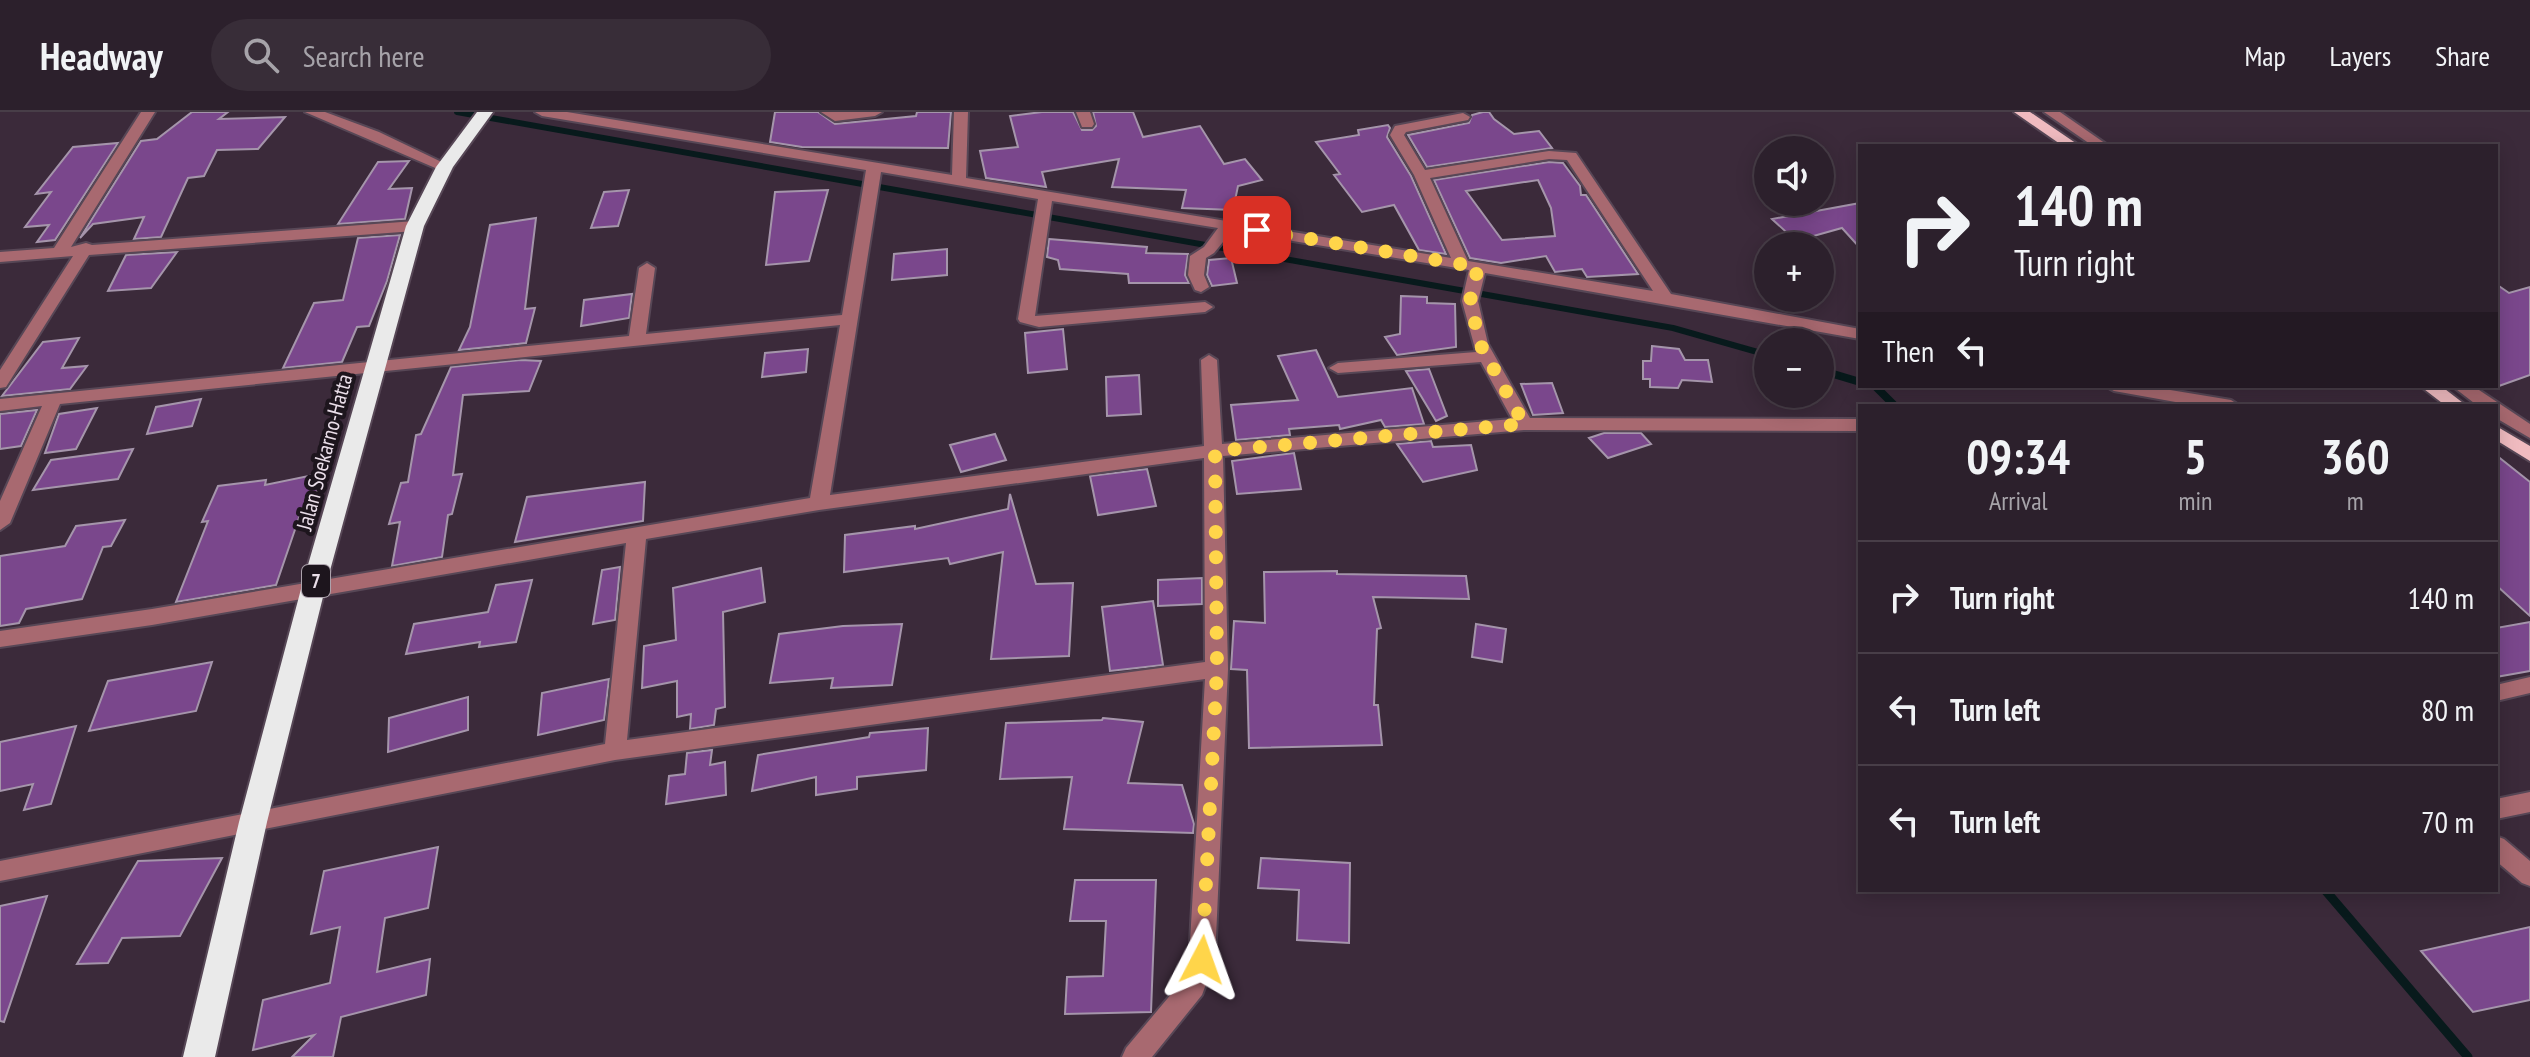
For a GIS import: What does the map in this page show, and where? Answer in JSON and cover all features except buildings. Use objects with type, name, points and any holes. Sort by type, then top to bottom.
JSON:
[{"type":"highway","name":"Jalan Soekarno-Hatta","points":[[199,1057],[253,822],[313,589],[415,226],[445,167],[482,117]]},
{"type":"main road","points":[[2021,112],[2070,144]]},
{"type":"main road","points":[[2432,388],[2455,404]]},
{"type":"main road","points":[[2498,433],[2518,446]]},
{"type":"street","points":[[61,250],[148,112]]},
{"type":"street","points":[[312,112],[374,135],[445,167]]},
{"type":"street","points":[[542,112],[1046,195],[1224,230],[1470,265],[1666,298],[1858,334]]},
{"type":"street","points":[[828,112],[835,117],[875,112]]},
{"type":"street","points":[[959,181],[961,112]]},
{"type":"street","points":[[2051,112],[2099,144]]},
{"type":"street","points":[[1463,117],[1416,124],[1400,129],[1397,135],[1470,265],[1480,344],[1524,424]]},
{"type":"street","points":[[1421,175],[1549,155],[1571,156],[1666,298]]},
{"type":"street","points":[[819,503],[874,168]]},
{"type":"street","points":[[1046,195],[1026,319],[1039,322],[1205,307]]},
{"type":"street","points":[[0,257],[86,248],[415,226]]},
{"type":"street","points":[[1201,287],[1196,275],[1198,256],[1209,250],[1224,230]]},
{"type":"street","points":[[0,383],[86,248]]},
{"type":"street","points":[[637,341],[647,268]]},
{"type":"street","points":[[0,405],[849,319]]},
{"type":"street","points":[[1338,368],[1487,356]]},
{"type":"street","points":[[1135,1057],[1193,987],[1202,960],[1217,669],[1215,451],[1209,360]]},
{"type":"street","points":[[2120,388],[2159,400],[2207,404]]},
{"type":"street","points":[[2464,388],[2487,404]]},
{"type":"street","points":[[0,523],[54,399]]},
{"type":"street","points":[[2498,411],[2530,432]]},
{"type":"street","points":[[0,639],[819,503],[1215,451],[1524,424],[1858,425]]},
{"type":"street","points":[[615,751],[637,534]]},
{"type":"street","points":[[0,871],[615,751],[1217,669]]},
{"type":"street","points":[[2498,693],[2530,685]]},
{"type":"street","points":[[2498,809],[2530,802]]},
{"type":"street","points":[[2498,848],[2530,876]]},
{"type":"waterway","points":[[457,112],[1673,328],[1754,351]]},
{"type":"waterway","points":[[1834,374],[1858,381]]},
{"type":"waterway","points":[[1877,388],[1893,404]]},
{"type":"waterway","points":[[2327,892],[2468,1057]]},
{"type":"route","points":[[1202,960],[1209,873],[1217,669],[1215,451],[1524,424],[1480,344],[1470,301],[1478,267],[1257,230]]}]
